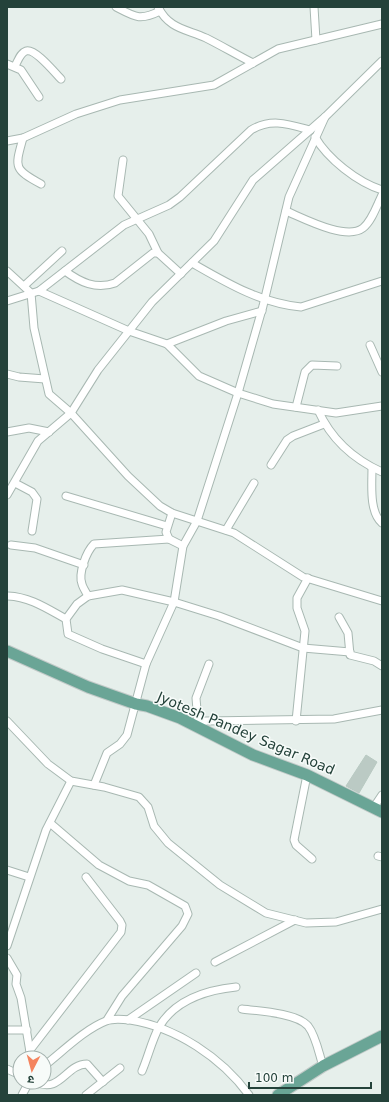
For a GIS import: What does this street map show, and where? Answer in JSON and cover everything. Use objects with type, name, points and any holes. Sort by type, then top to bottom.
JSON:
[{"type":"main road","name":"Jyotesh Pandey Sagar Road","points":[[7,651],[88,687],[194,723],[253,755],[307,775],[378,810]]},
{"type":"main road","points":[[278,1095],[323,1066],[382,1036]]},
{"type":"street","points":[[116,7],[133,16],[141,18],[148,17],[159,9],[172,24],[205,38],[253,63]]},
{"type":"street","points":[[314,7],[316,40]]},
{"type":"street","points":[[7,141],[23,138],[76,114],[120,100],[214,85],[278,49],[382,24]]},
{"type":"street","points":[[15,66],[21,55],[26,51],[30,51],[38,56],[61,79]]},
{"type":"street","points":[[7,494],[15,483],[38,441],[71,413],[98,370],[152,302],[214,241],[253,180],[325,117],[382,61]]},
{"type":"street","points":[[7,64],[15,66],[21,70],[39,97]]},
{"type":"street","points":[[94,785],[107,753],[120,744],[127,735],[146,664],[174,602],[183,546],[197,521],[238,393],[265,300],[289,197],[325,117]]},
{"type":"street","points":[[7,301],[31,292],[39,291],[124,225],[169,205],[180,198],[251,130],[270,122],[282,122],[310,130]]},
{"type":"street","points":[[315,137],[321,147],[332,159],[349,172],[382,190]]},
{"type":"street","points":[[23,138],[17,161],[20,170],[24,175],[41,184]]},
{"type":"street","points":[[123,160],[118,196],[120,200],[150,234],[158,254],[181,274]]},
{"type":"street","points":[[286,211],[331,230],[359,230],[368,223],[382,195]]},
{"type":"street","points":[[24,286],[62,251]]},
{"type":"street","points":[[65,271],[84,283],[100,286],[109,285],[115,283],[153,253],[158,254]]},
{"type":"street","points":[[192,263],[248,294],[288,306],[301,307],[382,281]]},
{"type":"street","points":[[7,271],[31,292],[34,328],[49,394],[71,413],[128,476],[160,506],[172,513],[234,533],[308,578],[382,601]]},
{"type":"street","points":[[39,291],[129,331],[167,344],[199,376],[238,393],[273,404],[336,413],[382,406]]},
{"type":"street","points":[[167,344],[226,321],[262,311]]},
{"type":"street","points":[[370,345],[382,372]]},
{"type":"street","points":[[296,407],[306,372],[309,367],[312,365],[336,366]]},
{"type":"street","points":[[7,374],[19,377],[45,379]]},
{"type":"street","points":[[318,410],[324,424],[346,450],[372,468],[382,472]]},
{"type":"street","points":[[271,465],[287,440],[293,436],[324,424]]},
{"type":"street","points":[[7,432],[29,428],[49,432]]},
{"type":"street","points":[[372,468],[372,492],[376,519],[382,523]]},
{"type":"street","points":[[15,483],[32,492],[37,499],[32,531]]},
{"type":"street","points":[[226,530],[254,483]]},
{"type":"street","points":[[66,496],[168,526]]},
{"type":"street","points":[[169,539],[166,532],[172,513]]},
{"type":"street","points":[[88,596],[81,584],[84,565],[89,551],[94,544],[169,539],[183,546]]},
{"type":"street","points":[[11,545],[35,548],[84,565]]},
{"type":"street","points":[[296,721],[305,631],[297,608],[297,598],[308,578]]},
{"type":"street","points":[[146,664],[102,649],[68,634],[66,619],[77,604],[88,596],[122,590],[174,602],[303,648],[350,652]]},
{"type":"street","points":[[8,596],[22,597],[34,601],[66,619]]},
{"type":"street","points":[[339,617],[348,633],[350,655],[374,661],[382,666]]},
{"type":"street","points":[[209,664],[196,698],[194,723],[206,720],[296,721],[334,719],[382,710]]},
{"type":"street","points":[[7,721],[48,764],[71,781],[94,785],[139,797],[148,807],[154,826],[168,843],[220,885],[266,913],[306,923],[336,922],[382,909]]},
{"type":"street","points":[[307,775],[294,840],[296,845],[312,859]]},
{"type":"street","points":[[7,946],[29,877],[50,823],[71,781]]},
{"type":"street","points":[[378,810],[382,795]]},
{"type":"street","points":[[50,823],[99,865],[129,881],[148,886],[186,906],[188,910],[188,914],[178,932],[122,996],[107,1020]]},
{"type":"street","points":[[7,870],[29,877]]},
{"type":"street","points":[[34,1050],[121,932],[122,925],[120,921],[86,877]]},
{"type":"street","points":[[215,962],[295,920]]},
{"type":"street","points":[[7,958],[17,975],[16,984],[21,998],[30,1050]]},
{"type":"street","points":[[128,1020],[196,973]]},
{"type":"street","points":[[142,1071],[159,1027],[174,1010],[193,998],[214,990],[236,987]]},
{"type":"street","points":[[242,1009],[286,1016],[308,1026],[323,1066]]},
{"type":"street","points":[[52,1060],[95,1026],[107,1020],[128,1020],[159,1027],[186,1040],[210,1056],[233,1076],[249,1095]]},
{"type":"street","points":[[7,1030],[27,1030]]},
{"type":"street","points":[[52,1085],[78,1067],[87,1064],[103,1082]]},
{"type":"street","points":[[86,1095],[120,1068]]},
{"type":"building","points":[[366,755],[377,762],[359,793],[346,786]]}]
